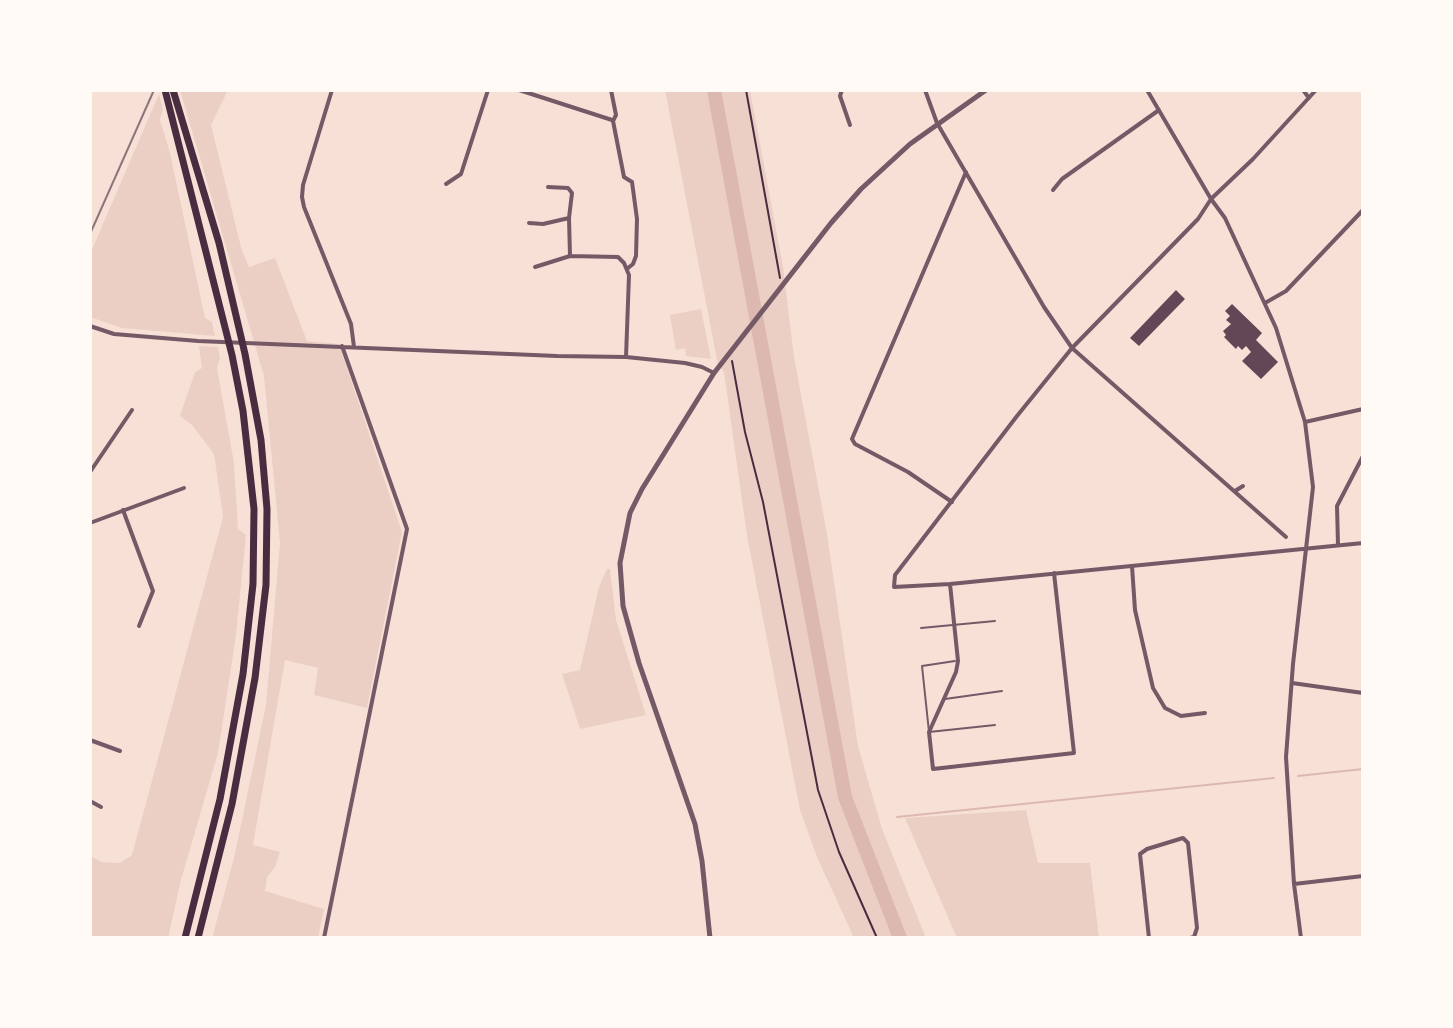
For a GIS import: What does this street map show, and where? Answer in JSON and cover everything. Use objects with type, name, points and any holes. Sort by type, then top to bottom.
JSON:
[{"type":"highway","points":[[165,90],[232,355],[250,458],[254,509],[253,584],[243,674],[208,851],[185,938]]},
{"type":"highway","points":[[173,90],[219,243],[245,354],[263,457],[267,509],[266,585],[261,634],[242,751],[220,856],[198,938]]},
{"type":"street","points":[[332,90],[302,197],[351,324],[354,347]]},
{"type":"street","points":[[446,184],[461,174],[488,90]]},
{"type":"street","points":[[519,90],[613,121]]},
{"type":"street","points":[[611,90],[616,115],[613,121],[624,177],[632,182],[637,219],[636,256],[628,268]]},
{"type":"street","points":[[842,90],[840,96],[850,125]]},
{"type":"street","points":[[925,90],[937,123],[1044,307],[1072,348],[1286,537]]},
{"type":"street","points":[[710,938],[695,824],[630,635],[622,596],[620,563],[630,513],[714,373],[781,285],[861,189],[910,144],[986,90]]},
{"type":"street","points":[[1147,90],[1225,218],[1265,303],[1290,369],[1305,422],[1313,487],[1286,757],[1294,884],[1301,938]]},
{"type":"street","points":[[1303,90],[1309,98]]},
{"type":"street","points":[[1316,90],[1253,159],[1211,199],[1198,219],[1072,348],[895,575],[894,587],[1363,543]]},
{"type":"street","points":[[1053,190],[1062,179],[1159,110]]},
{"type":"street","points":[[952,502],[908,472],[855,444],[852,439],[966,172]]},
{"type":"street","points":[[548,187],[568,188],[572,193],[570,256]]},
{"type":"street","points":[[1265,303],[1286,291],[1363,210]]},
{"type":"street","points":[[529,223],[543,224],[569,218]]},
{"type":"street","points":[[535,267],[570,256],[618,257],[628,268],[626,357]]},
{"type":"street","points":[[90,326],[114,334],[198,341],[626,357],[694,365],[714,373]]},
{"type":"street","points":[[324,938],[407,529],[342,346]]},
{"type":"street","points":[[1305,422],[1363,409]]},
{"type":"street","points":[[90,472],[132,410]]},
{"type":"street","points":[[1338,545],[1337,506],[1363,456]]},
{"type":"street","points":[[1235,491],[1243,486]]},
{"type":"street","points":[[90,523],[184,488]]},
{"type":"street","points":[[123,510],[154,595],[139,626]]},
{"type":"street","points":[[1132,566],[1135,610],[1153,688],[1165,708],[1181,716],[1205,713]]},
{"type":"street","points":[[950,584],[958,661],[929,732],[933,769],[1074,753],[1054,573]]},
{"type":"street","points":[[1292,683],[1363,693]]},
{"type":"street","points":[[90,740],[120,751]]},
{"type":"street","points":[[90,801],[101,807]]},
{"type":"street","points":[[1149,938],[1140,854],[1183,838],[1188,843],[1197,928],[1194,937],[1190,938]]},
{"type":"street","points":[[1294,884],[1363,876]]},
{"type":"lane","points":[[921,628],[995,621]]},
{"type":"lane","points":[[958,661],[922,666],[929,732],[995,725]]},
{"type":"lane","points":[[944,699],[1002,691]]},
{"type":"path","points":[[746,90],[781,285]]},
{"type":"path","points":[[729,352],[763,502],[818,790],[839,852],[877,938]]},
{"type":"shaded area","points":[[180,90],[228,90],[211,125],[242,251],[249,267],[275,258],[307,341],[339,344],[402,532],[367,708],[314,695],[318,668],[285,660],[253,845],[280,852],[275,867],[267,877],[265,891],[324,909],[318,938],[212,938],[234,858],[266,705],[280,543],[264,376]]},
{"type":"shaded area","points":[[665,90],[750,90],[827,534],[858,746],[882,829],[926,938],[854,938],[817,857],[800,810],[747,536],[724,372],[718,365]]},
{"type":"shaded area","points":[[159,94],[163,109],[160,120],[170,153],[205,318],[212,322],[215,336],[122,328],[90,317],[90,254]]},
{"type":"shaded area","points":[[701,309],[711,359],[686,356],[685,348],[676,350],[670,315]]},
{"type":"shaded area","points":[[199,346],[218,347],[220,358],[217,368],[234,463],[238,529],[246,535],[236,635],[218,753],[181,880],[168,938],[90,938],[90,856],[102,862],[120,863],[132,855],[223,517],[214,454],[192,425],[180,416],[195,372],[202,368]]},
{"type":"shaded area","points":[[607,569],[610,569],[616,620],[646,715],[580,729],[562,674],[580,670],[599,587]]},
{"type":"shaded area","points":[[1026,810],[1038,863],[1090,863],[1099,938],[957,938],[905,818]]},
{"type":"building","points":[[1176,290],[1185,299],[1139,346],[1130,338]]},
{"type":"building","points":[[1232,304],[1262,333],[1256,340],[1278,362],[1261,379],[1242,361],[1251,352],[1246,346],[1242,350],[1238,346],[1236,349],[1224,337],[1223,331],[1231,324],[1226,320],[1230,316],[1225,311]]},
{"type":"waterway","points":[[714,90],[845,797],[900,938]]},
{"type":"waterway","points":[[1298,776],[1363,769]]},
{"type":"waterway","points":[[897,817],[1274,778]]},
{"type":"tram line","points":[[90,234],[154,90]]}]
